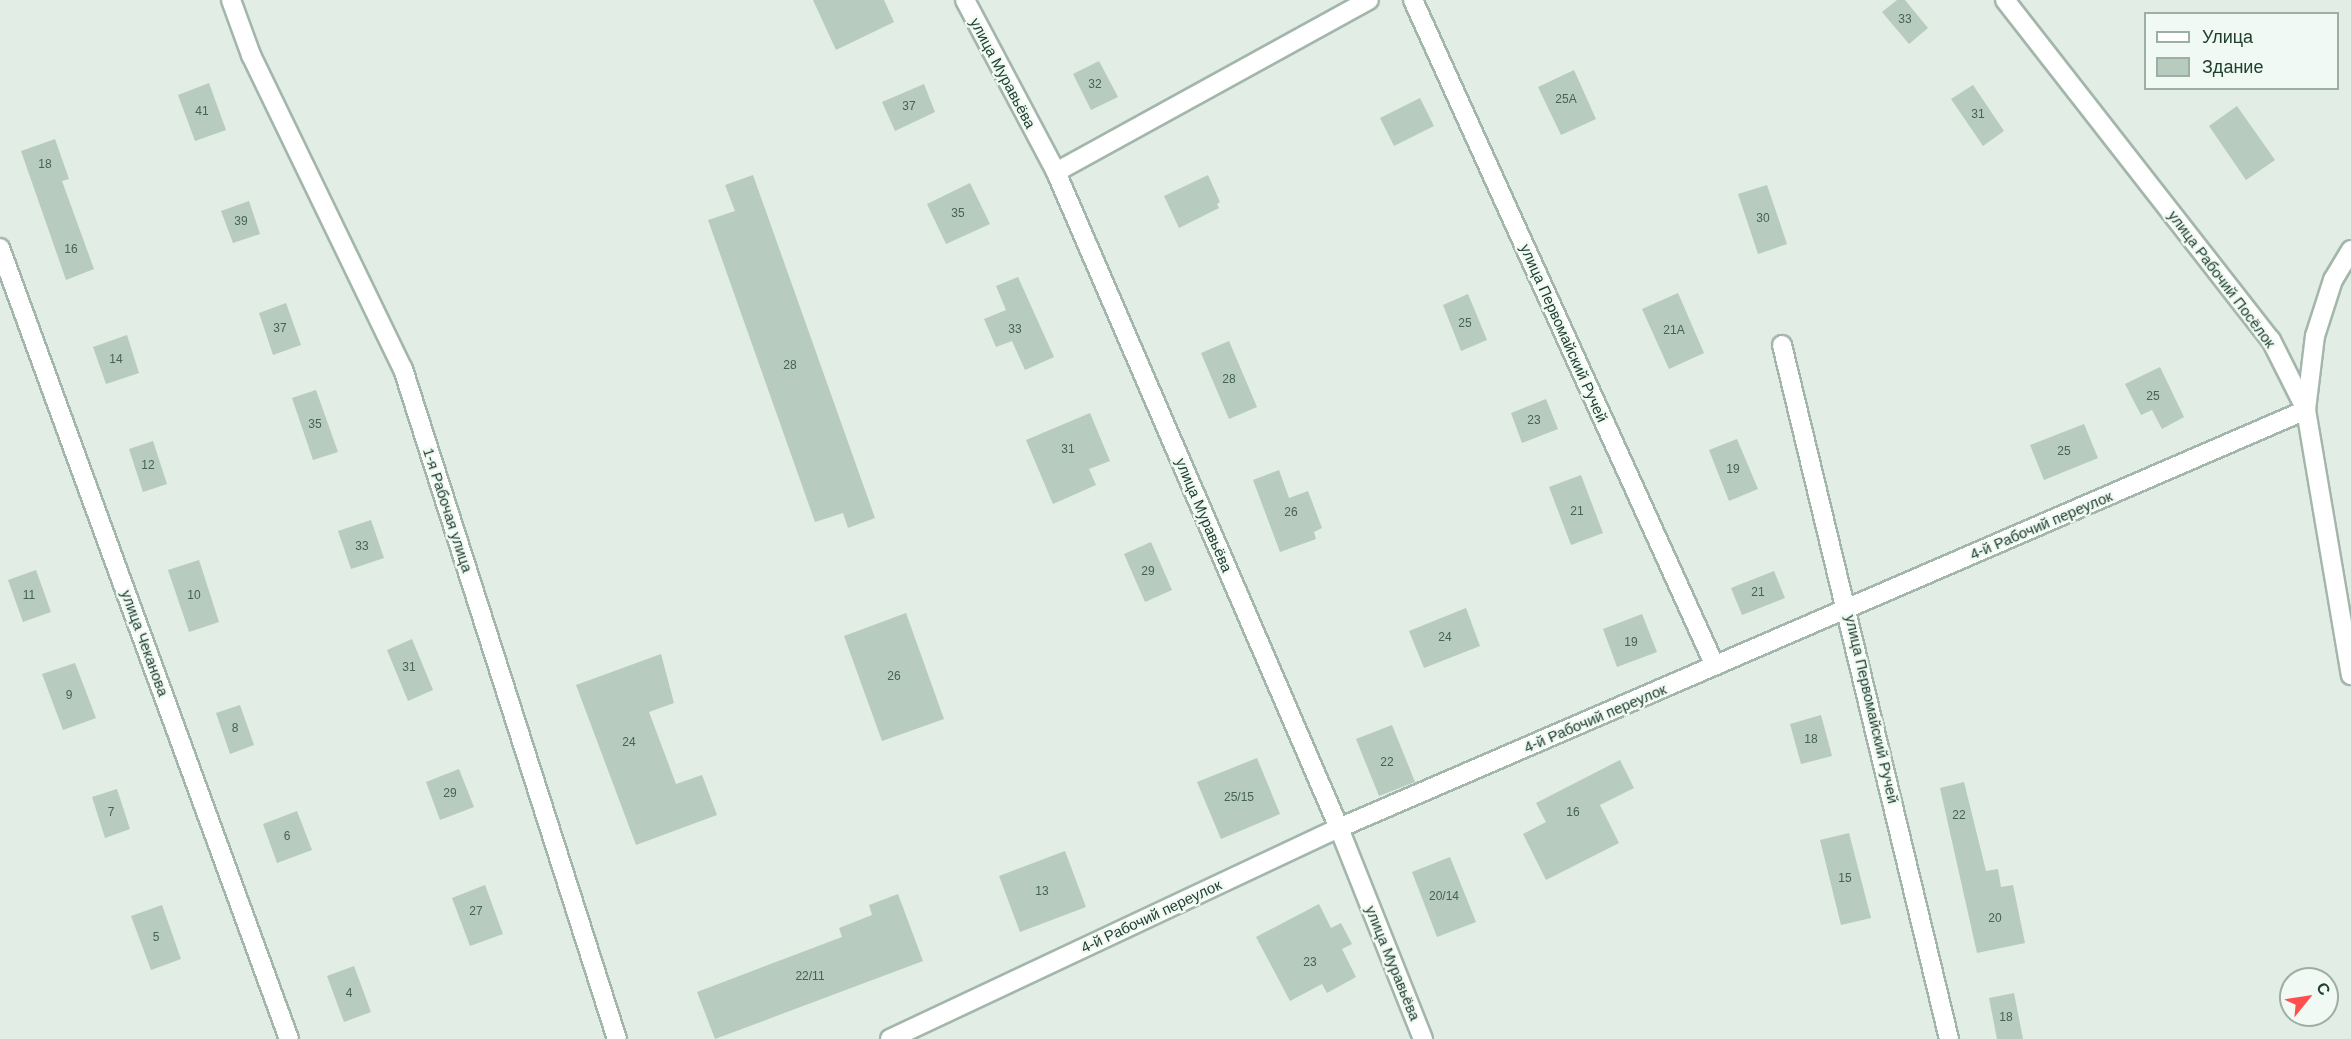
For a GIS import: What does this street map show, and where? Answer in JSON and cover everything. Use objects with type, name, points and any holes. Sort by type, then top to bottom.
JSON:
[{"type":"street","name":"1-я Рабочая улица","points":[[231,0],[251,55],[403,369],[617,1039]]},
{"type":"street","name":"улица Муравьёва","points":[[965,0],[1056,172],[1339,828],[1423,1039]]},
{"type":"street","points":[[1056,172],[1369,0]]},
{"type":"street","name":"улица Первомайский Ручей","points":[[1413,0],[1715,666]]},
{"type":"street","name":"улица Рабочий Посёлок","points":[[2005,0],[2271,340],[2306,410],[2351,675]]},
{"type":"street","name":"улица Чеканова","points":[[0,248],[289,1039]]},
{"type":"street","points":[[2306,410],[2315,336],[2333,280],[2351,250]]},
{"type":"street","name":"улица Первомайский Ручей","points":[[1782,345],[1848,608],[1949,1039]]},
{"type":"street","name":"4-й Рабочий переулок","points":[[890,1039],[1339,828],[2306,410]]},
{"type":"building","points":[[813,0],[884,0],[894,22],[836,50]]},
{"type":"building","points":[[1897,0],[1905,0],[1928,28],[1909,44],[1882,12]]},
{"type":"building","points":[[1099,61],[1118,97],[1091,110],[1073,74]]},
{"type":"building","points":[[1574,70],[1596,119],[1561,135],[1538,87]]},
{"type":"building","points":[[209,83],[226,130],[195,141],[178,95]]},
{"type":"building","points":[[924,84],[935,112],[895,131],[882,102]]},
{"type":"building","points":[[1973,85],[2004,131],[1983,146],[1951,99]]},
{"type":"building","points":[[1420,98],[1434,126],[1394,146],[1380,118]]},
{"type":"building","points":[[2237,106],[2275,160],[2246,180],[2209,126]]},
{"type":"building","points":[[55,139],[69,179],[62,181],[94,269],[66,280],[21,151]]},
{"type":"building","points":[[753,175],[875,518],[848,528],[843,513],[815,522],[708,220],[735,211],[725,185]]},
{"type":"building","points":[[1208,175],[1220,202],[1217,204],[1219,208],[1179,228],[1164,196]]},
{"type":"building","points":[[970,183],[990,224],[946,244],[927,204]]},
{"type":"building","points":[[1767,185],[1787,244],[1758,254],[1738,194]]},
{"type":"building","points":[[249,201],[260,234],[233,243],[221,211]]},
{"type":"building","points":[[1018,277],[1054,357],[1025,370],[1012,341],[996,347],[984,319],[1006,310],[996,286]]},
{"type":"building","points":[[1678,293],[1704,353],[1669,369],[1642,309]]},
{"type":"building","points":[[1468,294],[1487,340],[1461,351],[1443,305]]},
{"type":"building","points":[[286,303],[301,345],[273,355],[259,313]]},
{"type":"building","points":[[127,335],[139,373],[106,384],[93,347]]},
{"type":"building","points":[[1229,341],[1257,407],[1229,419],[1201,353]]},
{"type":"building","points":[[2160,367],[2184,417],[2162,429],[2152,410],[2141,415],[2125,384]]},
{"type":"building","points":[[316,390],[338,452],[313,460],[292,398]]},
{"type":"building","points":[[1546,399],[1558,429],[1522,443],[1511,413]]},
{"type":"building","points":[[1090,413],[1110,461],[1089,469],[1096,485],[1053,504],[1026,440]]},
{"type":"building","points":[[2084,424],[2098,458],[2044,480],[2030,445]]},
{"type":"building","points":[[1737,439],[1758,489],[1729,501],[1709,450]]},
{"type":"building","points":[[153,441],[167,484],[143,492],[129,449]]},
{"type":"building","points":[[1279,470],[1289,498],[1308,491],[1322,528],[1314,532],[1316,539],[1280,552],[1253,480]]},
{"type":"building","points":[[1581,475],[1603,533],[1571,545],[1549,487]]},
{"type":"building","points":[[371,520],[384,558],[351,569],[338,531]]},
{"type":"building","points":[[1151,542],[1172,590],[1145,602],[1124,554]]},
{"type":"building","points":[[199,560],[219,622],[189,632],[168,570]]},
{"type":"building","points":[[36,570],[51,612],[23,622],[8,580]]},
{"type":"building","points":[[1774,571],[1785,598],[1742,615],[1731,588]]},
{"type":"building","points":[[1466,608],[1480,646],[1424,668],[1409,631]]},
{"type":"building","points":[[906,613],[944,719],[882,741],[844,636]]},
{"type":"building","points":[[1642,614],[1657,652],[1617,667],[1603,629]]},
{"type":"building","points":[[412,639],[433,690],[408,701],[387,650]]},
{"type":"building","points":[[661,654],[674,703],[649,712],[676,784],[702,775],[717,815],[636,845],[576,685]]},
{"type":"building","points":[[75,663],[96,718],[63,730],[42,674]]},
{"type":"building","points":[[240,705],[254,745],[230,754],[216,713]]},
{"type":"building","points":[[1821,715],[1832,756],[1801,764],[1790,724]]},
{"type":"building","points":[[1392,725],[1415,782],[1379,796],[1356,739]]},
{"type":"building","points":[[1257,758],[1280,814],[1221,839],[1197,782]]},
{"type":"building","points":[[1620,760],[1634,788],[1600,805],[1619,843],[1546,880],[1523,834],[1546,822],[1536,803]]},
{"type":"building","points":[[459,769],[474,807],[440,820],[426,782]]},
{"type":"building","points":[[1964,782],[1986,871],[1998,869],[2001,887],[2013,885],[2025,943],[1977,953],[1940,788]]},
{"type":"building","points":[[117,789],[130,829],[105,838],[92,797]]},
{"type":"building","points":[[297,811],[312,850],[277,863],[263,824]]},
{"type":"building","points":[[1849,833],[1871,918],[1841,925],[1820,840]]},
{"type":"building","points":[[1065,851],[1086,907],[1020,932],[999,876]]},
{"type":"building","points":[[1450,857],[1476,922],[1437,937],[1412,872]]},
{"type":"building","points":[[485,885],[503,934],[470,946],[452,898]]},
{"type":"building","points":[[898,894],[923,961],[715,1039],[697,992],[842,937],[839,928],[872,915],[869,905]]},
{"type":"building","points":[[1319,904],[1331,928],[1341,923],[1352,944],[1342,949],[1356,977],[1327,993],[1322,984],[1290,1001],[1256,937]]},
{"type":"building","points":[[162,905],[181,959],[151,970],[131,916]]},
{"type":"building","points":[[354,966],[371,1012],[344,1022],[327,976]]},
{"type":"building","points":[[2014,993],[2023,1039],[1997,1039],[1989,998]]}]
